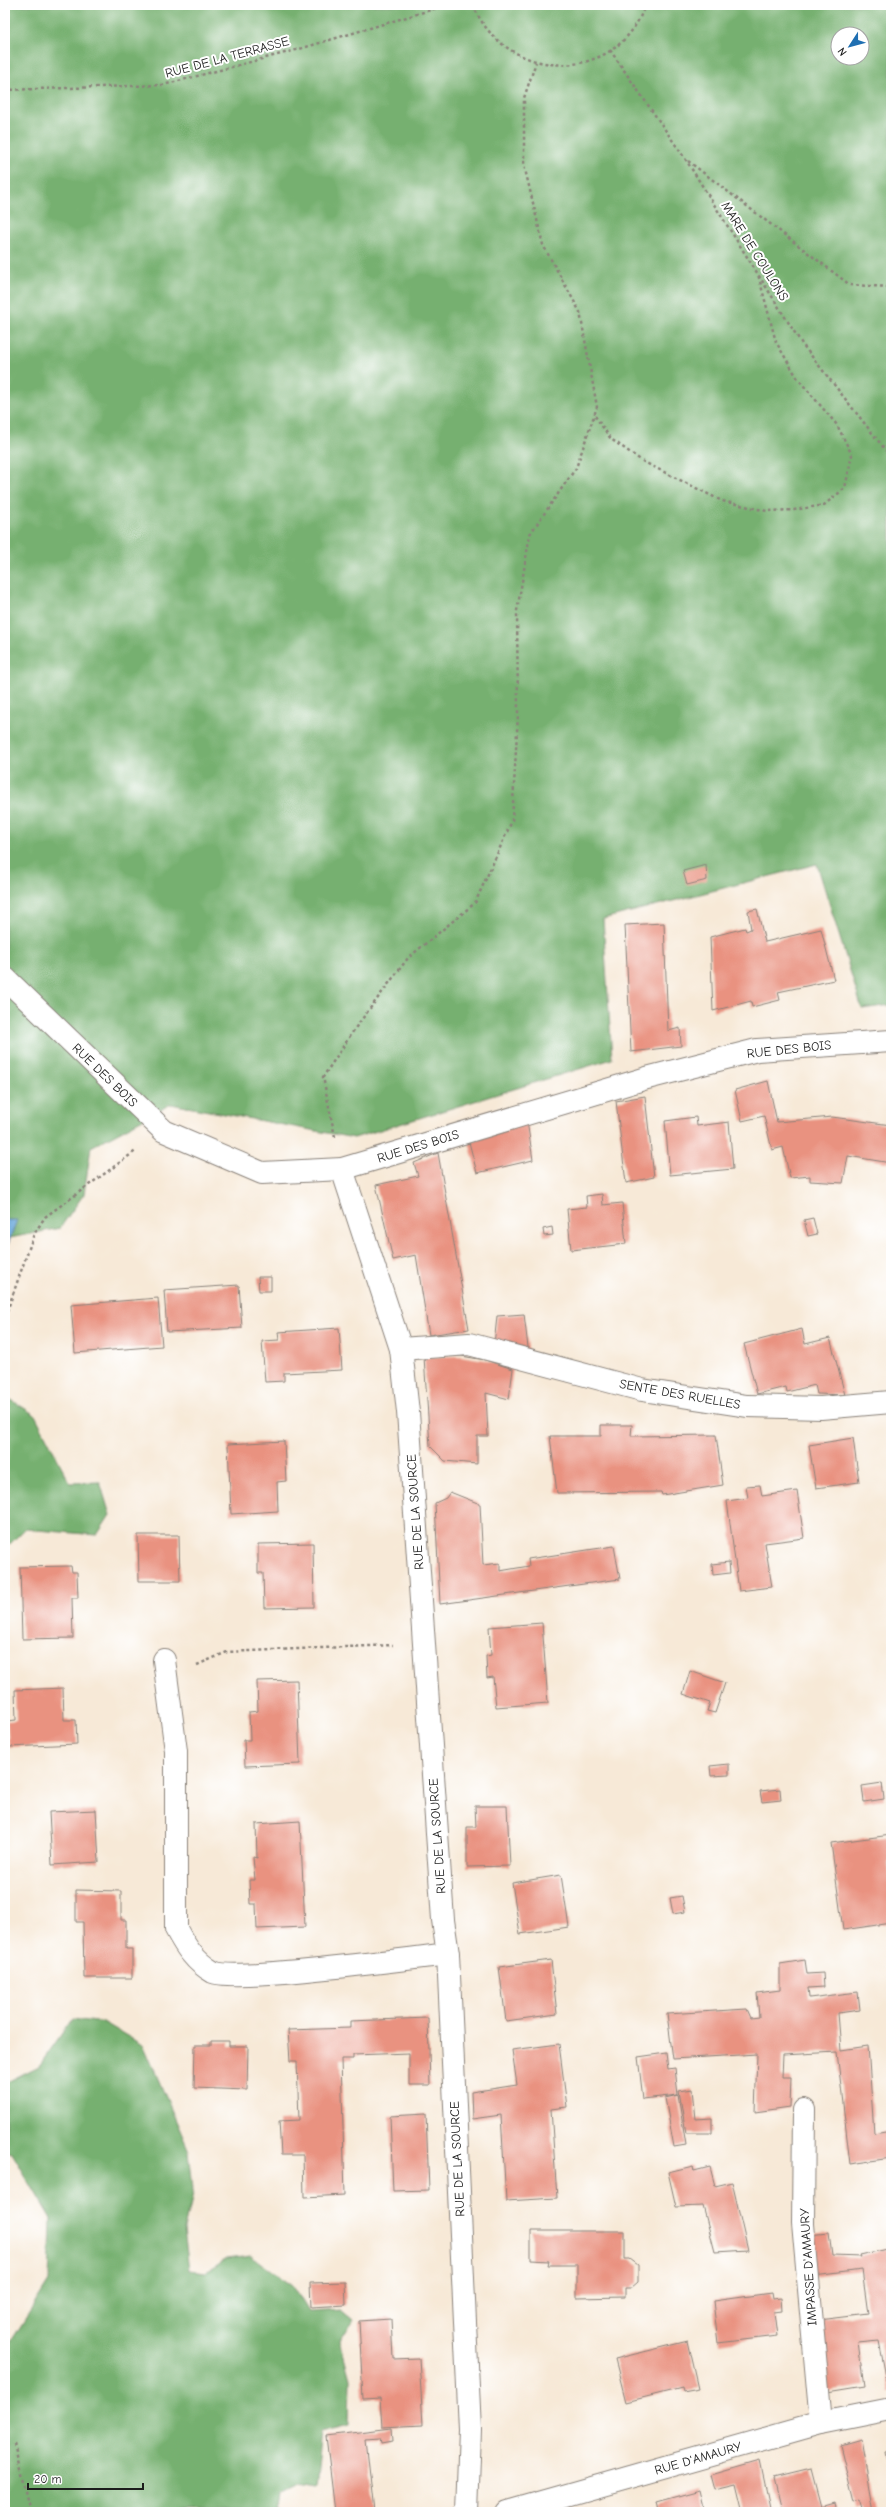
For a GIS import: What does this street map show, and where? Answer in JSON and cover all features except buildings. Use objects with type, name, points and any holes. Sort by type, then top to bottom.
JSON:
[{"type":"street","name":"RUE DES BOIS","points":[[5,978],[164,1131],[262,1173],[342,1169],[647,1078],[757,1050],[891,1041]]},
{"type":"street","name":"RUE DE LA SOURCE","points":[[342,1169],[401,1349],[408,1412],[448,1954],[470,2430],[467,2512]]},
{"type":"street","name":"SENTE DES RUELLES","points":[[401,1349],[470,1344],[642,1390],[747,1406],[821,1408],[891,1402]]},
{"type":"street","points":[[164,1669],[176,1751],[176,1929],[188,1952],[214,1972],[253,1974],[448,1954]]},
{"type":"street","name":"IMPASSE D'AMAURY","points":[[804,2110],[803,2223],[821,2423]]},
{"type":"street","name":"RUE D'AMAURY","points":[[507,2512],[821,2423],[891,2409]]},
{"type":"path","name":"RUE DE LA TERRASSE","points":[[5,90],[163,85],[296,50],[447,5]]},
{"type":"path","points":[[473,5],[487,30],[509,52],[536,62],[560,66],[585,62],[610,50],[620,43],[641,17],[645,5]]},
{"type":"path","name":"MARE DE COULONS","points":[[610,50],[686,160],[802,344],[891,457]]},
{"type":"path","points":[[342,1169],[324,1077],[356,1027],[408,958],[475,903],[512,821],[518,714],[517,611],[530,534],[576,468],[597,407],[580,312],[543,245],[524,165],[524,98],[536,62]]},
{"type":"path","points":[[686,160],[850,285],[891,287]]},
{"type":"path","points":[[594,416],[611,439],[642,461],[722,501],[767,511],[794,510],[824,505],[846,488],[852,456],[837,425],[798,379],[776,342],[758,274]]},
{"type":"path","points":[[5,1317],[34,1234],[45,1217],[164,1131]]},
{"type":"path","points":[[164,1669],[227,1652],[424,1643]]},
{"type":"path","points":[[14,2444],[30,2512]]},
{"type":"green space","points":[[5,5],[891,5],[891,1005],[862,1009],[817,864],[603,919],[612,1059],[354,1138],[171,1104],[91,1147],[84,1194],[60,1228],[5,1239]]},
{"type":"green space","points":[[5,1396],[35,1415],[70,1483],[100,1482],[110,1515],[97,1535],[25,1529],[5,1549]]},
{"type":"green space","points":[[72,2019],[105,2023],[144,2046],[189,2151],[193,2189],[184,2230],[189,2270],[206,2272],[227,2259],[251,2256],[293,2286],[309,2312],[341,2310],[353,2320],[340,2341],[350,2378],[349,2425],[321,2432],[315,2485],[294,2482],[276,2491],[274,2508],[277,2512],[5,2512],[5,2351],[49,2281],[51,2219],[12,2153],[5,2151],[5,2083],[39,2066]]},
{"type":"water","points":[[5,1220],[17,1220],[5,1253]]}]
